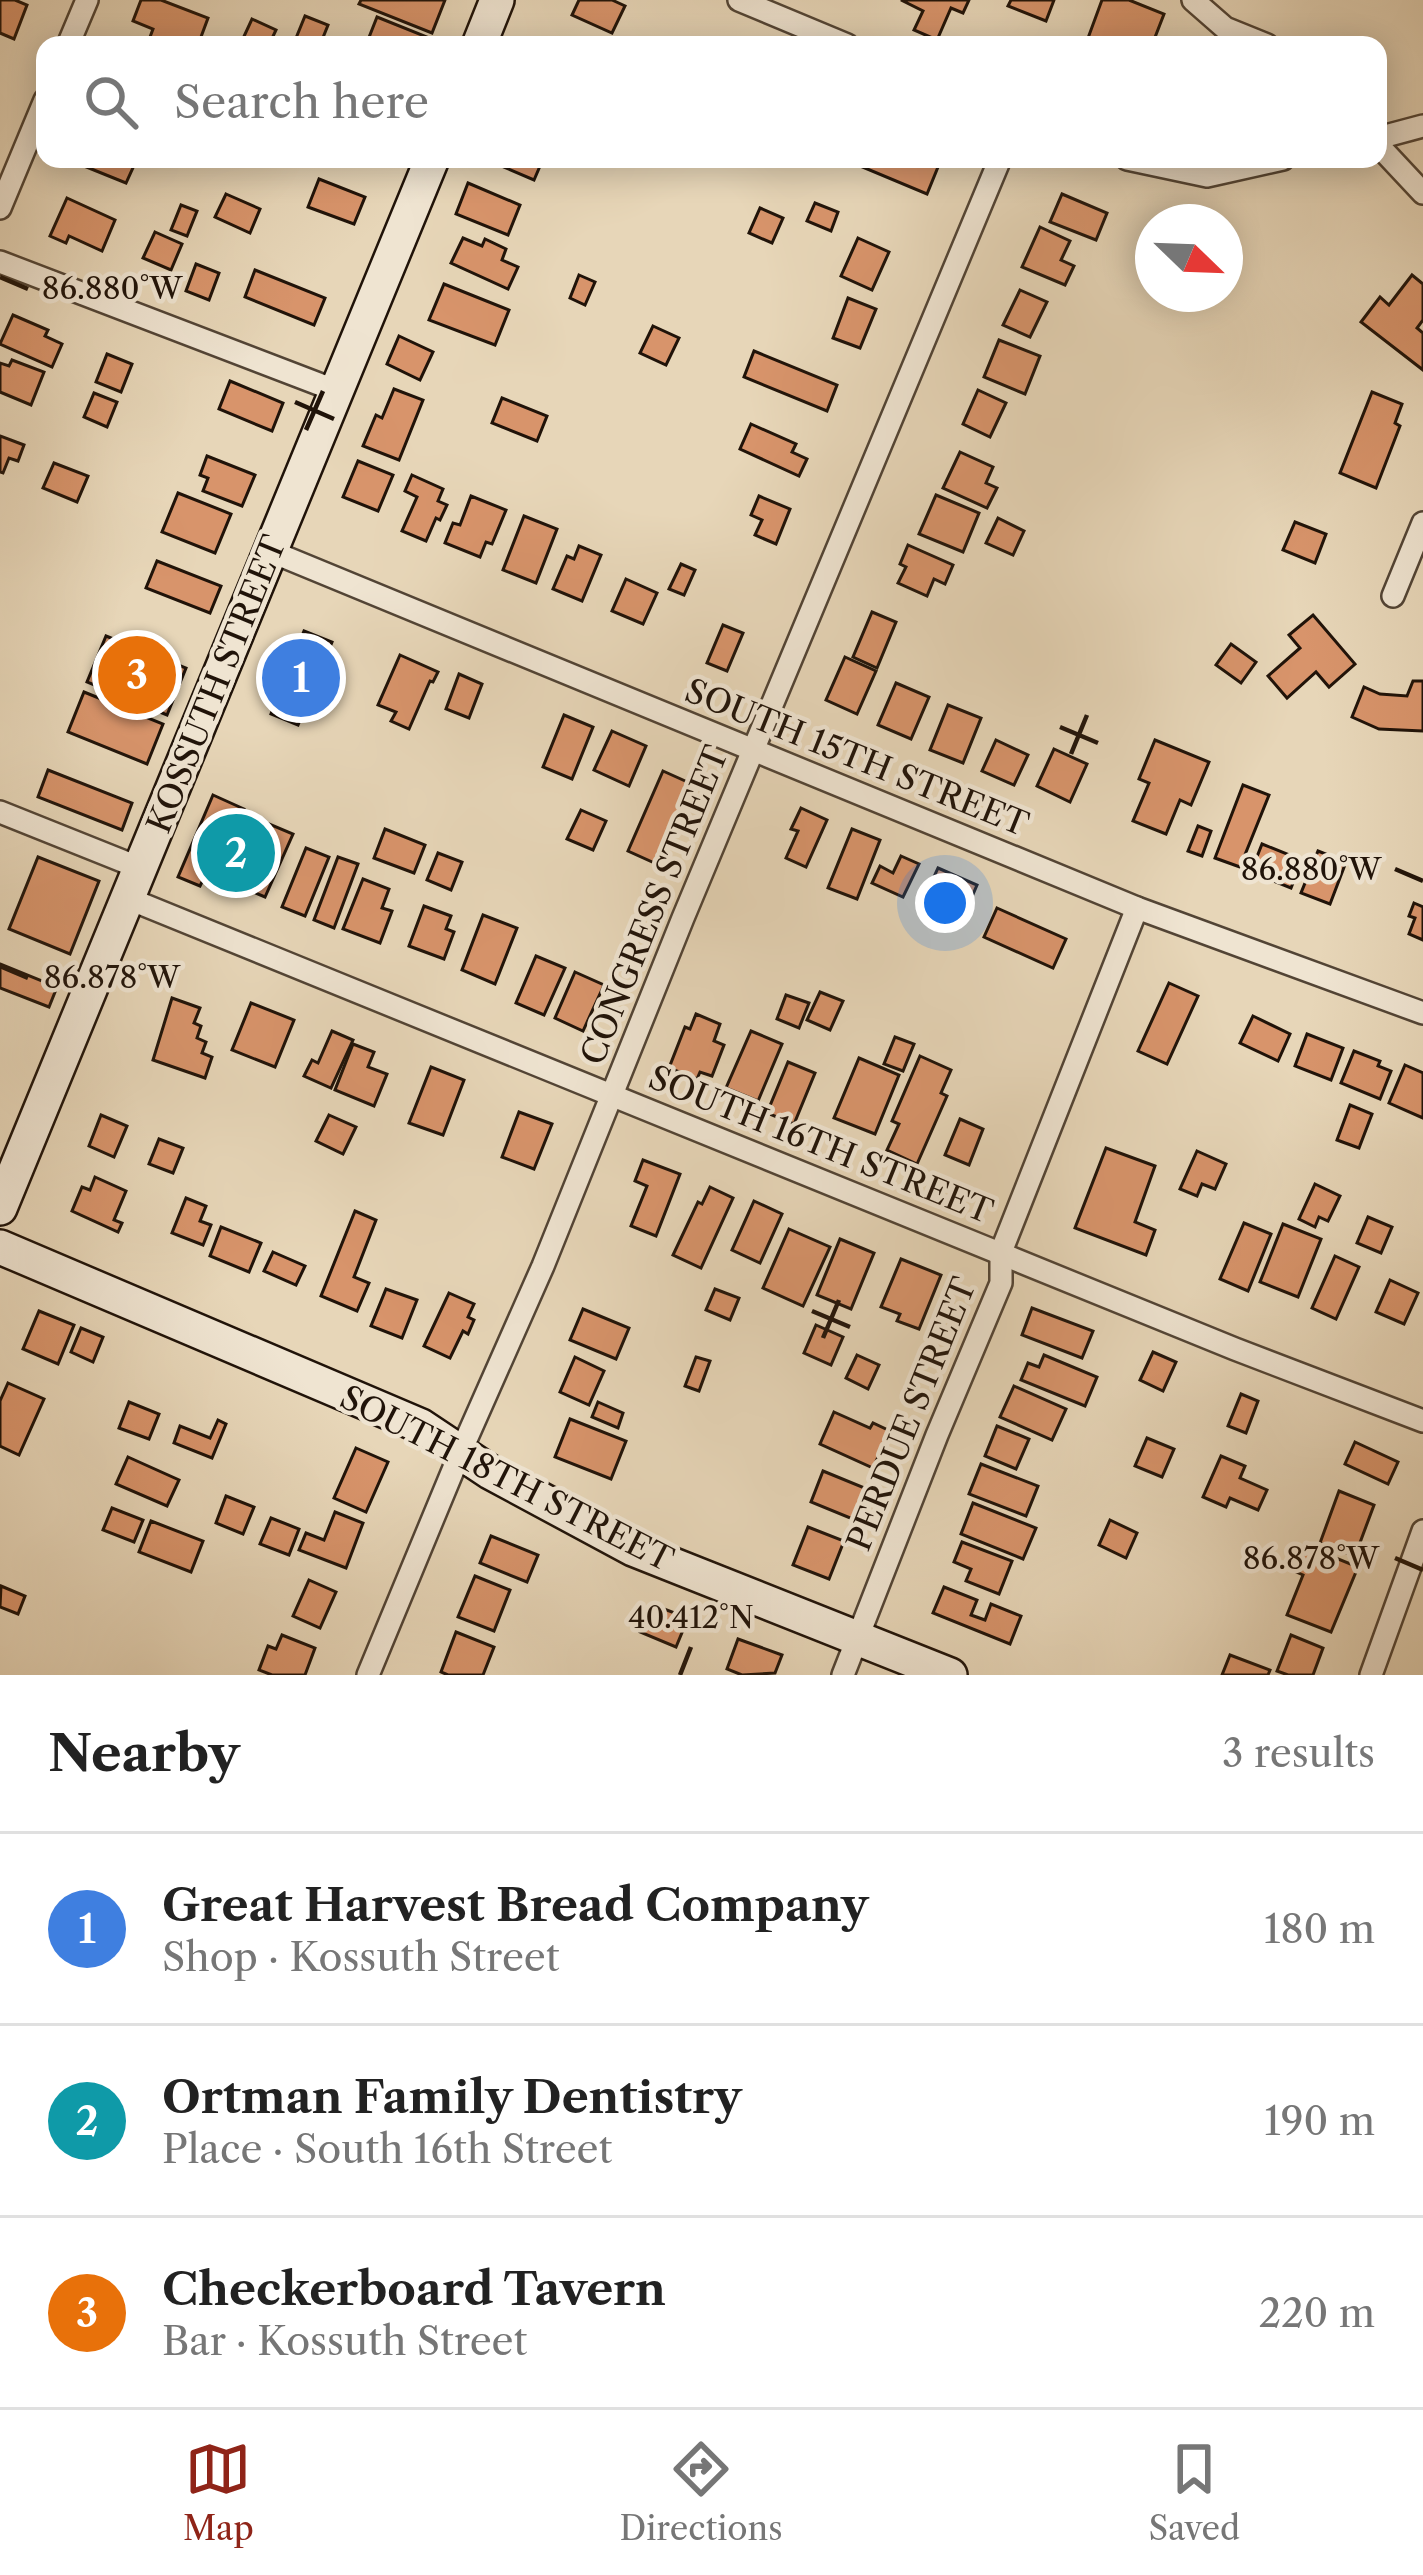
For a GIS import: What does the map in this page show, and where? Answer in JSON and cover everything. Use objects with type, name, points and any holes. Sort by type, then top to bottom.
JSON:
[{"type":"street","points":[[72,36],[87,0]]},
{"type":"street","points":[[483,36],[497,0]]},
{"type":"street","points":[[739,0],[825,36]]},
{"type":"street","points":[[1193,0],[1225,28],[1245,36]]},
{"type":"street","points":[[0,208],[36,122]]},
{"type":"street","points":[[1387,139],[1423,126]]},
{"type":"street","points":[[1387,152],[1423,193]]},
{"type":"street","name":"KOSSUTH STREET","points":[[0,1208],[428,168]]},
{"type":"street","name":"CONGRESS STREET","points":[[368,1675],[543,1266],[996,168]]},
{"type":"street","points":[[1169,168],[1207,176],[1243,168]]},
{"type":"street","points":[[0,262],[337,391]]},
{"type":"street","points":[[1393,596],[1423,524]]},
{"type":"street","name":"SOUTH 15TH STREET","points":[[270,551],[1137,908],[1423,1013]]},
{"type":"street","name":"SOUTH 16TH STREET","points":[[0,812],[134,883],[611,1095],[1423,1421]]},
{"type":"street","name":"PERDUE STREET","points":[[843,1675],[1001,1282],[1000,1252],[1137,908]]},
{"type":"street","name":"SOUTH 18TH STREET","points":[[0,1247],[422,1426],[490,1472],[633,1549],[950,1675]]},
{"type":"street","points":[[1371,1675],[1423,1531]]},
{"type":"building","points":[[0,0],[27,5],[14,39],[0,33]]},
{"type":"building","points":[[141,0],[161,0],[208,18],[201,36],[150,36],[153,29],[133,21]]},
{"type":"building","points":[[361,0],[445,0],[432,33],[359,4]]},
{"type":"building","points":[[579,0],[612,0],[625,6],[612,33],[572,15]]},
{"type":"building","points":[[901,0],[969,0],[963,13],[951,8],[939,36],[914,30],[923,11]]},
{"type":"building","points":[[1011,0],[1054,0],[1046,21],[1008,6]]},
{"type":"building","points":[[1102,0],[1129,0],[1164,14],[1155,36],[1089,36]]},
{"type":"building","points":[[305,16],[328,25],[324,36],[297,36]]},
{"type":"building","points":[[377,17],[424,36],[370,36]]},
{"type":"building","points":[[252,19],[276,30],[273,36],[244,36]]},
{"type":"building","points":[[89,168],[133,168],[126,183]]},
{"type":"building","points":[[506,168],[539,168],[534,180]]},
{"type":"building","points":[[865,168],[938,168],[927,194]]},
{"type":"building","points":[[319,179],[365,197],[354,224],[308,207]]},
{"type":"building","points":[[468,183],[520,205],[508,235],[456,214]]},
{"type":"building","points":[[226,194],[260,209],[250,233],[215,217]]},
{"type":"building","points":[[1062,194],[1107,213],[1096,240],[1050,222]]},
{"type":"building","points":[[67,198],[115,220],[102,251],[69,236],[66,243],[50,236]]},
{"type":"building","points":[[815,203],[838,212],[831,231],[807,221]]},
{"type":"building","points":[[181,205],[197,211],[187,236],[171,230]]},
{"type":"building","points":[[760,208],[783,218],[772,243],[749,233]]},
{"type":"building","points":[[1040,227],[1070,241],[1061,260],[1074,266],[1065,285],[1022,267]]},
{"type":"building","points":[[155,232],[182,244],[171,270],[143,258]]},
{"type":"building","points":[[463,238],[482,246],[485,239],[506,249],[502,260],[518,267],[508,289],[451,263]]},
{"type":"building","points":[[858,238],[889,252],[872,290],[841,276]]},
{"type":"building","points":[[196,264],[219,273],[209,300],[186,291]]},
{"type":"building","points":[[255,270],[325,298],[314,325],[245,297]]},
{"type":"building","points":[[579,275],[595,282],[585,305],[570,298]]},
{"type":"building","points":[[1412,275],[1423,284],[1423,320],[1417,328],[1423,333],[1423,370],[1361,322],[1380,297],[1389,305]]},
{"type":"building","points":[[444,284],[509,310],[495,345],[429,320]]},
{"type":"building","points":[[1020,290],[1047,302],[1030,337],[1003,325]]},
{"type":"building","points":[[848,298],[876,309],[860,348],[833,338]]},
{"type":"building","points":[[13,315],[48,330],[45,336],[62,344],[52,367],[0,344]]},
{"type":"building","points":[[653,326],[679,338],[666,365],[640,353]]},
{"type":"building","points":[[399,336],[433,352],[420,380],[387,364]]},
{"type":"building","points":[[999,340],[1040,356],[1025,394],[984,377]]},
{"type":"building","points":[[754,351],[837,385],[827,411],[744,377]]},
{"type":"building","points":[[107,354],[132,364],[121,392],[96,382]]},
{"type":"building","points":[[12,360],[44,372],[31,405],[0,392],[0,363],[9,366]]},
{"type":"building","points":[[230,381],[283,403],[272,431],[219,409]]},
{"type":"building","points":[[394,389],[423,400],[399,460],[363,446]]},
{"type":"building","points":[[978,390],[1006,403],[990,437],[963,424]]},
{"type":"building","points":[[1372,392],[1402,404],[1395,423],[1400,426],[1376,488],[1340,473]]},
{"type":"building","points":[[94,393],[117,402],[107,427],[84,417]]},
{"type":"building","points":[[502,398],[547,416],[537,441],[492,423]]},
{"type":"building","points":[[751,424],[796,444],[792,452],[807,459],[799,476],[740,449]]},
{"type":"building","points":[[0,436],[24,445],[18,461],[9,458],[3,473],[0,472]]},
{"type":"building","points":[[960,452],[993,467],[986,483],[997,488],[987,508],[943,488]]},
{"type":"building","points":[[207,456],[255,475],[242,506],[203,491],[208,478],[200,475]]},
{"type":"building","points":[[358,461],[393,475],[378,511],[343,497]]},
{"type":"building","points":[[54,463],[88,476],[77,502],[43,488]]},
{"type":"building","points":[[412,475],[443,489],[438,501],[447,505],[426,541],[402,531],[417,497],[405,491]]},
{"type":"building","points":[[178,493],[231,514],[215,553],[162,532]]},
{"type":"building","points":[[936,495],[979,513],[963,552],[919,534]]},
{"type":"building","points":[[471,496],[506,510],[492,544],[486,542],[480,557],[445,543],[453,523],[460,525]]},
{"type":"building","points":[[759,496],[790,509],[776,544],[755,535],[762,520],[751,515]]},
{"type":"building","points":[[524,516],[557,529],[536,583],[503,570]]},
{"type":"building","points":[[998,518],[1024,531],[1013,555],[986,543]]},
{"type":"building","points":[[1295,522],[1326,534],[1315,563],[1283,550]]},
{"type":"building","points":[[908,545],[953,565],[945,584],[934,579],[927,596],[898,583],[906,567],[900,564]]},
{"type":"building","points":[[579,546],[601,555],[582,601],[553,589],[567,556],[574,559]]},
{"type":"building","points":[[157,561],[221,586],[210,613],[146,588]]},
{"type":"building","points":[[681,564],[695,570],[684,595],[669,589]]},
{"type":"building","points":[[626,579],[657,593],[643,624],[612,611]]},
{"type":"building","points":[[872,612],[896,622],[877,668],[853,657]]},
{"type":"building","points":[[1313,615],[1355,664],[1329,687],[1316,672],[1287,698],[1268,676],[1300,648],[1289,635]]},
{"type":"building","points":[[723,625],[743,633],[727,671],[707,663]]},
{"type":"building","points":[[304,631],[332,642],[298,725],[271,714]]},
{"type":"building","points":[[106,636],[186,668],[167,715],[87,682]]},
{"type":"building","points":[[1231,644],[1256,662],[1241,683],[1216,665]]},
{"type":"building","points":[[400,655],[438,672],[409,729],[391,721],[396,712],[378,705]]},
{"type":"building","points":[[845,657],[876,671],[857,714],[826,700]]},
{"type":"building","points":[[459,674],[482,684],[469,718],[446,709]]},
{"type":"building","points":[[1413,681],[1423,681],[1423,731],[1379,729],[1352,717],[1364,687],[1407,696]]},
{"type":"building","points":[[896,683],[929,697],[911,739],[878,725]]},
{"type":"building","points":[[84,692],[163,724],[147,764],[68,732]]},
{"type":"building","points":[[948,705],[981,718],[963,763],[930,750]]},
{"type":"building","points":[[564,715],[593,727],[572,779],[543,767]]},
{"type":"building","points":[[612,731],[646,746],[629,786],[594,770]]},
{"type":"building","points":[[996,740],[1028,755],[1014,785],[982,771]]},
{"type":"building","points":[[1155,740],[1209,762],[1191,805],[1180,800],[1166,834],[1133,821],[1149,783],[1139,779]]},
{"type":"building","points":[[1054,749],[1087,764],[1070,802],[1037,786]]},
{"type":"building","points":[[48,770],[132,803],[122,830],[38,797]]},
{"type":"building","points":[[663,771],[694,785],[659,865],[628,851]]},
{"type":"building","points":[[1243,785],[1269,795],[1240,867],[1215,858]]},
{"type":"building","points":[[213,795],[293,834],[265,897],[207,872],[200,886],[178,877]]},
{"type":"building","points":[[801,808],[827,820],[806,867],[786,858],[798,831],[791,829]]},
{"type":"building","points":[[581,810],[606,821],[593,850],[567,839]]},
{"type":"building","points":[[1198,826],[1211,831],[1202,856],[1188,851]]},
{"type":"building","points":[[385,829],[425,845],[414,873],[374,858]]},
{"type":"building","points":[[852,829],[880,840],[857,899],[828,888]]},
{"type":"building","points":[[1262,844],[1302,860],[1291,888],[1251,872]]},
{"type":"building","points":[[306,848],[329,857],[305,916],[282,907]]},
{"type":"building","points":[[1318,851],[1346,862],[1330,904],[1301,893]]},
{"type":"building","points":[[438,853],[462,862],[451,890],[427,880]]},
{"type":"building","points":[[901,856],[919,864],[903,897],[872,883],[880,866],[893,873]]},
{"type":"building","points":[[38,857],[99,881],[70,954],[9,929]]},
{"type":"building","points":[[338,857],[358,864],[334,928],[314,920]]},
{"type":"building","points":[[938,868],[977,885],[962,920],[922,903]]},
{"type":"building","points":[[363,879],[389,889],[382,908],[392,911],[380,943],[343,929]]},
{"type":"building","points":[[1414,903],[1423,907],[1423,940],[1409,934]]},
{"type":"building","points":[[424,906],[451,916],[446,929],[454,932],[444,959],[409,946]]},
{"type":"building","points":[[997,908],[1066,939],[1053,968],[984,937]]},
{"type":"building","points":[[483,915],[517,928],[495,984],[462,970]]},
{"type":"building","points":[[536,956],[565,968],[544,1015],[516,1003]]},
{"type":"building","points":[[0,964],[57,987],[49,1007],[0,988]]},
{"type":"building","points":[[575,972],[604,985],[583,1031],[555,1018]]},
{"type":"building","points":[[1169,983],[1198,996],[1167,1064],[1138,1051]]},
{"type":"building","points":[[820,992],[843,1001],[830,1030],[807,1020]]},
{"type":"building","points":[[786,995],[809,1003],[799,1028],[777,1019]]},
{"type":"building","points":[[172,998],[200,1008],[194,1023],[201,1026],[197,1038],[206,1042],[202,1053],[212,1057],[205,1078],[153,1060]]},
{"type":"building","points":[[251,1003],[294,1020],[275,1067],[232,1050]]},
{"type":"building","points":[[696,1014],[720,1024],[714,1041],[724,1045],[712,1076],[700,1072],[697,1079],[669,1068],[685,1027],[690,1029]]},
{"type":"building","points":[[1253,1016],[1290,1034],[1278,1061],[1240,1043]]},
{"type":"building","points":[[332,1031],[353,1040],[331,1088],[304,1076],[312,1060],[318,1063]]},
{"type":"building","points":[[751,1031],[782,1044],[758,1101],[726,1088]]},
{"type":"building","points":[[1307,1034],[1343,1048],[1331,1080],[1295,1066]]},
{"type":"building","points":[[895,1037],[914,1044],[903,1071],[884,1064]]},
{"type":"building","points":[[353,1044],[374,1052],[368,1067],[387,1074],[374,1106],[335,1090]]},
{"type":"building","points":[[1354,1051],[1391,1071],[1380,1099],[1341,1083]]},
{"type":"building","points":[[920,1056],[951,1070],[941,1093],[947,1096],[917,1164],[887,1150],[899,1124],[892,1121]]},
{"type":"building","points":[[859,1058],[899,1075],[875,1134],[834,1118]]},
{"type":"building","points":[[788,1062],[815,1073],[794,1124],[767,1113]]},
{"type":"building","points":[[1405,1065],[1423,1073],[1423,1118],[1389,1103]]},
{"type":"building","points":[[431,1067],[464,1080],[443,1135],[409,1123]]},
{"type":"building","points":[[1350,1105],[1372,1114],[1359,1148],[1337,1140]]},
{"type":"building","points":[[519,1112],[552,1124],[534,1169],[502,1157]]},
{"type":"building","points":[[101,1115],[127,1126],[114,1157],[89,1146]]},
{"type":"building","points":[[329,1115],[356,1127],[343,1154],[316,1141]]},
{"type":"building","points":[[960,1119],[983,1129],[969,1165],[945,1155]]},
{"type":"building","points":[[159,1139],[183,1148],[173,1173],[149,1164]]},
{"type":"building","points":[[1106,1148],[1155,1166],[1135,1222],[1155,1230],[1146,1255],[1075,1228]]},
{"type":"building","points":[[1197,1151],[1226,1164],[1215,1189],[1202,1184],[1197,1196],[1180,1189]]},
{"type":"building","points":[[643,1160],[680,1174],[656,1236],[631,1226],[647,1186],[635,1181]]},
{"type":"building","points":[[95,1177],[126,1191],[114,1220],[122,1223],[118,1232],[72,1211],[82,1187],[90,1190]]},
{"type":"building","points":[[1315,1184],[1340,1196],[1328,1221],[1319,1217],[1315,1227],[1299,1219]]},
{"type":"building","points":[[710,1187],[733,1198],[701,1268],[673,1255]]},
{"type":"building","points":[[186,1198],[206,1206],[200,1221],[211,1225],[203,1245],[172,1233]]},
{"type":"building","points":[[754,1201],[782,1214],[760,1263],[732,1250]]},
{"type":"building","points":[[355,1211],[376,1220],[354,1277],[369,1283],[357,1311],[321,1296]]},
{"type":"building","points":[[1368,1217],[1392,1227],[1381,1253],[1357,1243]]},
{"type":"building","points":[[1244,1223],[1271,1234],[1248,1291],[1220,1279]]},
{"type":"building","points":[[1283,1224],[1321,1239],[1298,1297],[1260,1282]]},
{"type":"building","points":[[221,1227],[261,1243],[249,1272],[210,1256]]},
{"type":"building","points":[[789,1229],[830,1247],[803,1306],[763,1288]]},
{"type":"building","points":[[840,1239],[874,1253],[851,1309],[817,1295]]},
{"type":"building","points":[[273,1252],[305,1266],[296,1285],[264,1271]]},
{"type":"building","points":[[1335,1256],[1359,1267],[1336,1319],[1312,1308]]},
{"type":"building","points":[[901,1259],[941,1275],[919,1329],[897,1321],[900,1314],[881,1307]]},
{"type":"building","points":[[1390,1280],[1418,1293],[1404,1324],[1376,1312]]},
{"type":"building","points":[[386,1289],[417,1300],[402,1338],[371,1326]]},
{"type":"building","points":[[715,1289],[739,1298],[730,1320],[706,1310]]},
{"type":"building","points":[[449,1293],[474,1304],[468,1334],[463,1331],[450,1358],[424,1346]]},
{"type":"building","points":[[1032,1308],[1093,1331],[1082,1358],[1022,1335]]},
{"type":"building","points":[[583,1309],[629,1328],[616,1359],[570,1340]]},
{"type":"building","points":[[39,1311],[74,1325],[58,1364],[23,1349]]},
{"type":"building","points":[[816,1325],[843,1337],[831,1365],[804,1353]]},
{"type":"building","points":[[81,1328],[103,1337],[93,1362],[71,1352]]},
{"type":"building","points":[[1153,1352],[1176,1362],[1163,1391],[1140,1380]]},
{"type":"building","points":[[857,1355],[879,1365],[868,1389],[846,1378]]},
{"type":"building","points":[[1044,1355],[1097,1377],[1085,1406],[1021,1380],[1028,1363],[1039,1367]]},
{"type":"building","points":[[575,1357],[604,1371],[589,1405],[560,1392]]},
{"type":"building","points":[[696,1357],[710,1361],[699,1391],[685,1386]]},
{"type":"building","points":[[8,1383],[44,1399],[19,1455],[0,1446],[0,1401]]},
{"type":"building","points":[[1014,1386],[1066,1409],[1052,1440],[1000,1417]]},
{"type":"building","points":[[1241,1394],[1258,1401],[1246,1433],[1228,1426]]},
{"type":"building","points":[[129,1402],[159,1414],[149,1439],[119,1428]]},
{"type":"building","points":[[598,1402],[623,1413],[618,1428],[592,1417]]},
{"type":"building","points":[[834,1412],[890,1431],[873,1468],[820,1444]]},
{"type":"building","points":[[570,1419],[626,1441],[611,1479],[555,1457]]},
{"type":"building","points":[[218,1420],[226,1424],[212,1458],[174,1443],[180,1426],[210,1438]]},
{"type":"building","points":[[997,1426],[1029,1439],[1016,1469],[985,1456]]},
{"type":"building","points":[[1147,1438],[1174,1449],[1162,1477],[1135,1466]]},
{"type":"building","points":[[1355,1442],[1398,1462],[1388,1484],[1345,1464]]},
{"type":"building","points":[[356,1448],[388,1462],[366,1512],[334,1498]]},
{"type":"building","points":[[1221,1456],[1245,1466],[1240,1478],[1267,1490],[1258,1510],[1230,1498],[1226,1507],[1203,1497]]},
{"type":"building","points":[[128,1457],[179,1480],[167,1506],[116,1484]]},
{"type":"building","points":[[981,1464],[1038,1486],[1026,1516],[969,1494]]},
{"type":"building","points":[[823,1471],[872,1491],[860,1522],[811,1502]]},
{"type":"building","points":[[1339,1491],[1374,1505],[1355,1556],[1320,1543]]},
{"type":"building","points":[[226,1496],[254,1507],[243,1534],[216,1523]]},
{"type":"building","points":[[973,1503],[1036,1528],[1023,1559],[961,1534]]},
{"type":"building","points":[[112,1508],[143,1520],[134,1542],[103,1530]]},
{"type":"building","points":[[335,1512],[363,1523],[346,1568],[299,1550],[306,1533],[324,1540]]},
{"type":"building","points":[[271,1518],[299,1529],[289,1555],[260,1544]]},
{"type":"building","points":[[1110,1520],[1137,1533],[1126,1558],[1099,1545]]},
{"type":"building","points":[[151,1521],[203,1541],[191,1572],[139,1552]]},
{"type":"building","points":[[808,1527],[844,1541],[829,1579],[793,1565]]},
{"type":"building","points":[[491,1536],[538,1555],[527,1582],[480,1563]]},
{"type":"building","points":[[962,1542],[1012,1561],[999,1594],[966,1581],[971,1569],[954,1562]]},
{"type":"building","points":[[1304,1545],[1358,1567],[1331,1632],[1287,1615],[1303,1575],[1294,1571]]},
{"type":"building","points":[[475,1576],[510,1590],[494,1631],[458,1617]]},
{"type":"building","points":[[309,1580],[336,1592],[320,1628],[293,1616]]},
{"type":"building","points":[[1,1586],[25,1596],[18,1614],[0,1607]]},
{"type":"building","points":[[944,1587],[977,1600],[971,1615],[985,1620],[991,1604],[1021,1616],[1010,1644],[933,1613]]},
{"type":"building","points":[[651,1604],[688,1618],[676,1647],[640,1632]]},
{"type":"building","points":[[456,1632],[494,1647],[483,1675],[441,1672]]},
{"type":"building","points":[[282,1635],[315,1648],[305,1675],[259,1670],[268,1646],[276,1649]]},
{"type":"building","points":[[1291,1635],[1323,1648],[1313,1675],[1277,1671]]},
{"type":"building","points":[[738,1639],[782,1655],[775,1673],[742,1675],[727,1669]]},
{"type":"building","points":[[1230,1655],[1270,1670],[1268,1675],[1222,1675]]},
{"type":"place","name":"Checkerboard Tavern","points":[[137,675]]},
{"type":"place","name":"Great Harvest Bread Company","points":[[301,678]]},
{"type":"place","name":"Ortman Family Dentistry","points":[[236,853]]}]
